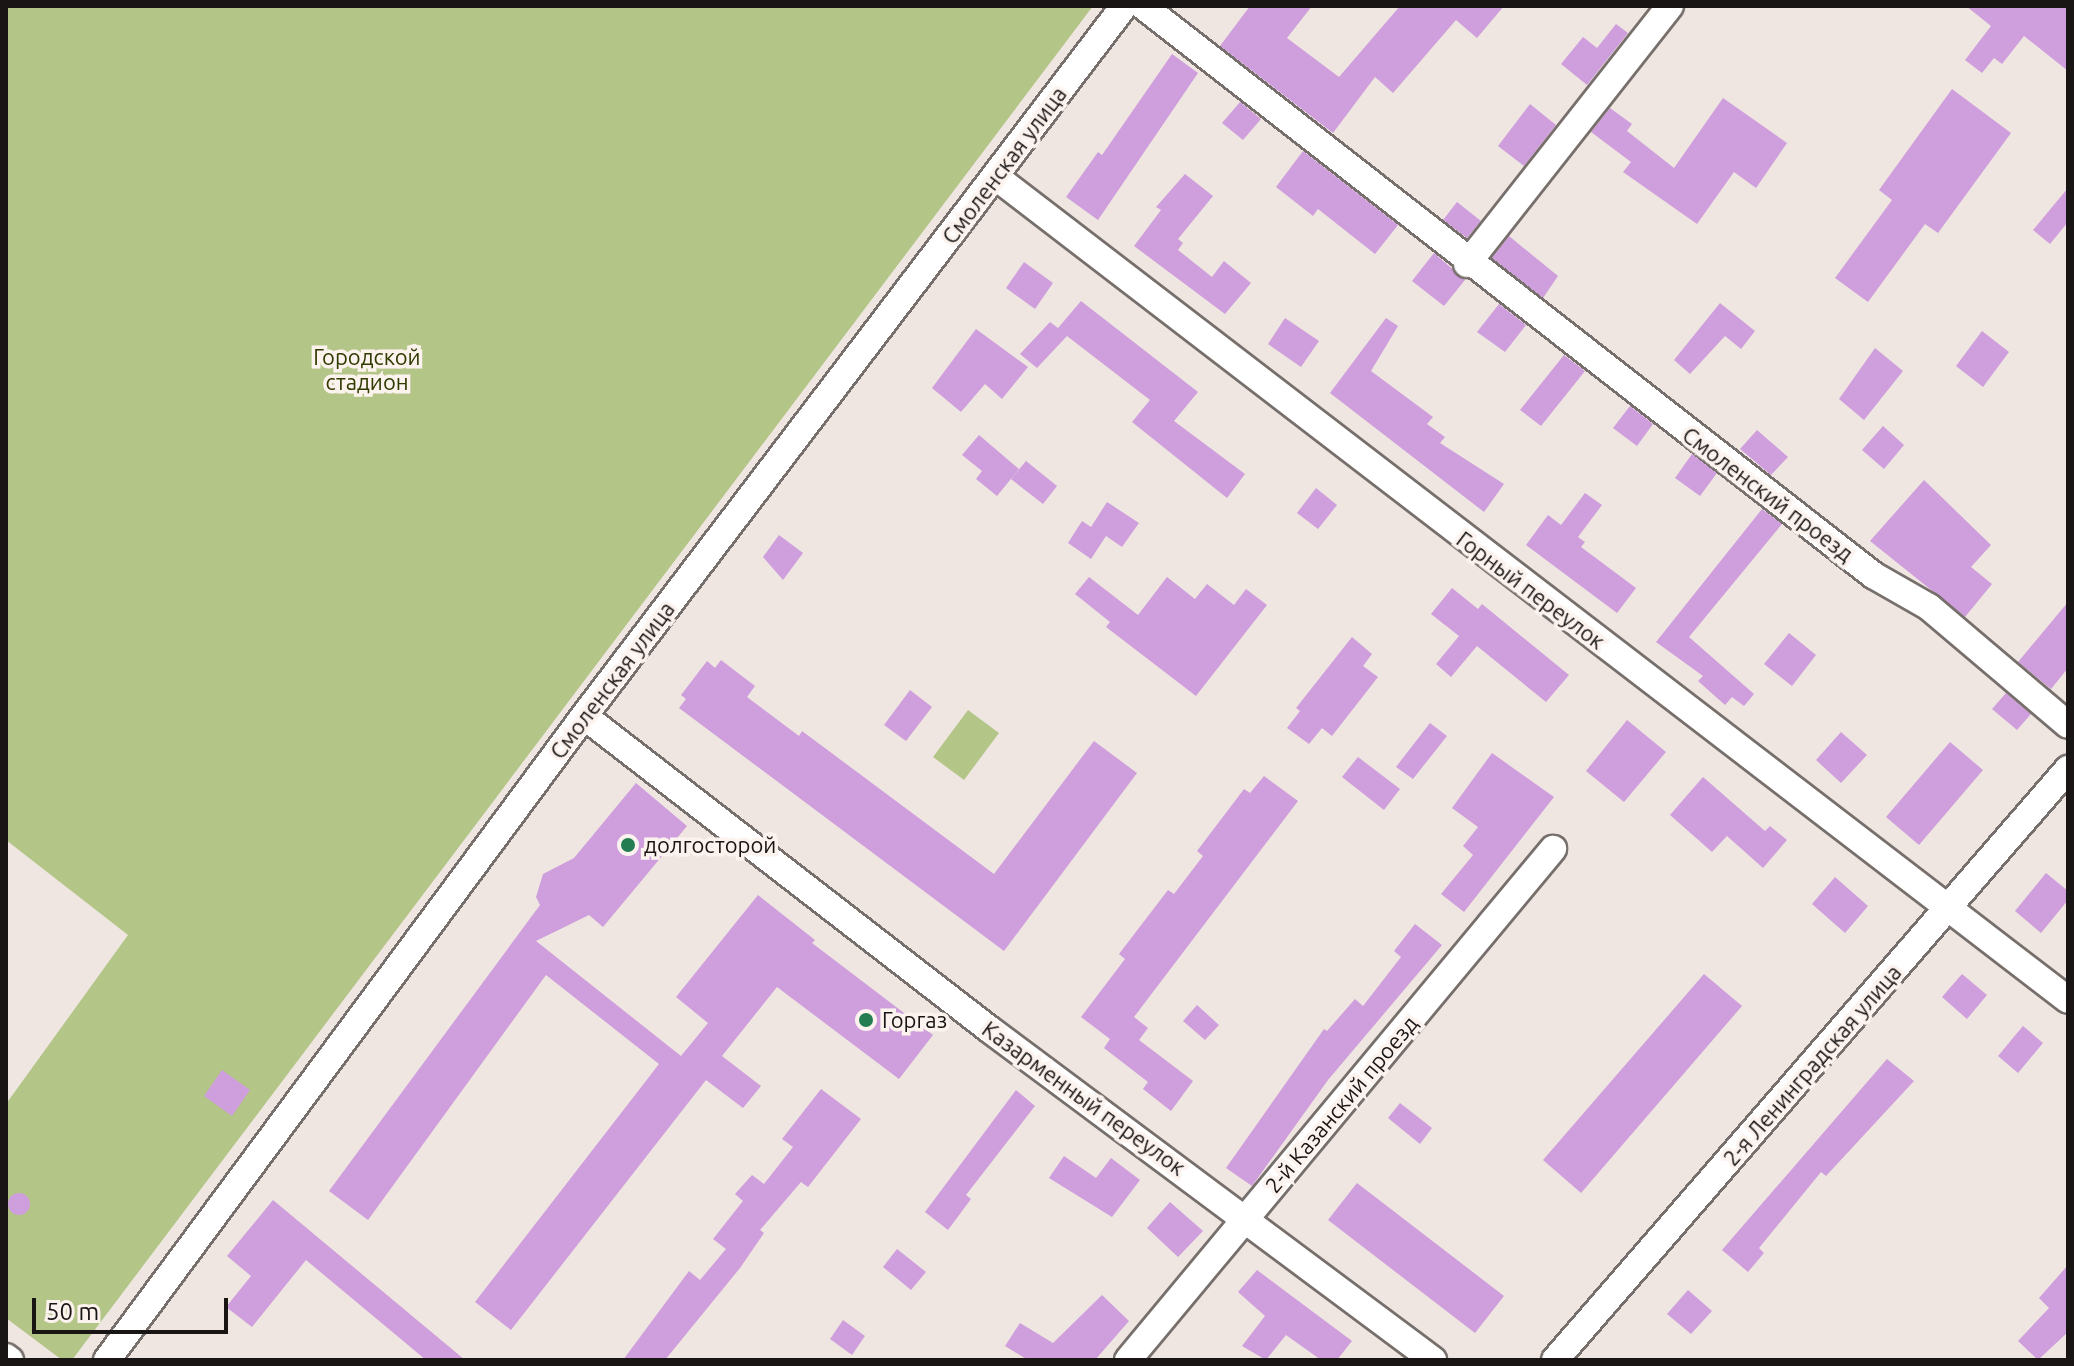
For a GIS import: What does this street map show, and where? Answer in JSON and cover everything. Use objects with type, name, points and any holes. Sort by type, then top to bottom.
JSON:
[{"type":"street","name":"Смоленская улица","points":[[107,1360],[584,716],[1124,6]]},
{"type":"street","name":"Смоленский проезд","points":[[1143,6],[1467,264],[1873,575],[1929,607],[2068,725]]},
{"type":"street","points":[[1467,264],[1670,6]]},
{"type":"street","name":"Горный переулок","points":[[996,177],[1414,502],[1950,906],[2068,1000]]},
{"type":"street","name":"Казарменный переулок","points":[[584,716],[1433,1360]]},
{"type":"street","name":"2-я Ленинградская улица","points":[[1555,1360],[2068,769]]},
{"type":"street","name":"2-й Казанский проезд","points":[[1128,1360],[1553,849]]},
{"type":"green space","name":"Городской стадион","points":[[6,6],[1093,6],[72,1360],[62,1360],[6,1318],[6,1104],[128,935],[6,840]]},
{"type":"green space","points":[[968,710],[999,733],[964,780],[933,757]]},
{"type":"building","points":[[1250,6],[1312,6],[1287,38],[1339,77],[1400,6],[1504,6],[1477,38],[1456,20],[1393,93],[1375,77],[1333,133],[1220,46]]},
{"type":"building","points":[[1966,6],[2068,6],[2068,71],[2024,36],[2002,64],[1994,58],[1982,73],[1965,60],[1991,26]]},
{"type":"building","points":[[1616,24],[1628,33],[1587,85],[1561,64],[1583,37],[1597,48]]},
{"type":"building","points":[[1172,54],[1198,73],[1098,220],[1066,197],[1098,152],[1102,155]]},
{"type":"building","points":[[1952,89],[2011,133],[1938,233],[1925,224],[1868,302],[1835,278],[1892,200],[1879,190]]},
{"type":"building","points":[[1723,98],[1787,143],[1756,188],[1734,172],[1697,224],[1623,172],[1631,162],[1591,132],[1610,108],[1632,124],[1627,131],[1674,168]]},
{"type":"building","points":[[1240,102],[1261,119],[1243,140],[1222,123]]},
{"type":"building","points":[[1530,104],[1556,125],[1524,166],[1498,146]]},
{"type":"building","points":[[1303,151],[1398,225],[1375,254],[1318,209],[1313,216],[1276,187]]},
{"type":"building","points":[[1185,174],[1213,196],[1178,239],[1183,243],[1178,250],[1212,277],[1224,261],[1251,283],[1225,314],[1134,246],[1161,210],[1156,207]]},
{"type":"building","points":[[2068,188],[2068,222],[2050,244],[2033,230]]},
{"type":"building","points":[[1457,202],[1481,221],[1467,238],[1443,220]]},
{"type":"building","points":[[1509,236],[1558,276],[1543,298],[1492,258]]},
{"type":"building","points":[[1434,253],[1465,280],[1444,306],[1412,281]]},
{"type":"building","points":[[1024,262],[1053,283],[1035,309],[1006,288]]},
{"type":"building","points":[[1081,301],[1198,392],[1174,421],[1245,474],[1227,498],[1132,422],[1150,400],[1067,336],[1037,368],[1020,354],[1050,322],[1058,328]]},
{"type":"building","points":[[1720,303],[1755,331],[1741,349],[1725,336],[1690,374],[1674,360]]},
{"type":"building","points":[[1499,304],[1526,325],[1505,352],[1477,332]]},
{"type":"building","points":[[1285,318],[1319,341],[1301,367],[1268,344]]},
{"type":"building","points":[[1386,318],[1398,326],[1371,371],[1433,417],[1427,424],[1445,437],[1440,443],[1504,484],[1484,512],[1330,393]]},
{"type":"building","points":[[976,329],[1028,367],[1002,399],[985,384],[961,412],[932,388]]},
{"type":"building","points":[[1982,331],[2009,352],[1983,387],[1956,366]]},
{"type":"building","points":[[1875,348],[1903,371],[1864,420],[1839,399]]},
{"type":"building","points":[[1564,355],[1585,371],[1541,426],[1520,410]]},
{"type":"building","points":[[1630,406],[1653,424],[1637,446],[1613,428]]},
{"type":"building","points":[[1883,426],[1904,445],[1884,469],[1862,450]]},
{"type":"building","points":[[1757,430],[1788,457],[1771,475],[1740,449]]},
{"type":"building","points":[[979,435],[1019,469],[997,496],[976,479],[982,471],[962,455]]},
{"type":"building","points":[[1692,454],[1717,473],[1700,496],[1675,478]]},
{"type":"building","points":[[1026,461],[1057,486],[1043,504],[1011,479]]},
{"type":"building","points":[[1924,480],[1991,545],[1971,567],[1992,584],[1965,617],[1870,541]]},
{"type":"building","points":[[1316,488],[1337,505],[1318,529],[1297,513]]},
{"type":"building","points":[[1585,493],[1602,505],[1578,537],[1585,542],[1581,547],[1636,588],[1617,613],[1526,545],[1548,515],[1561,525]]},
{"type":"building","points":[[1107,502],[1139,523],[1122,547],[1106,536],[1091,559],[1068,543],[1082,521],[1091,527]]},
{"type":"building","points":[[1762,509],[1782,524],[1689,637],[1754,694],[1744,706],[1732,697],[1725,705],[1698,681],[1703,676],[1656,642]]},
{"type":"building","points":[[779,535],[803,553],[783,580],[763,557]]},
{"type":"building","points":[[1089,577],[1138,615],[1167,577],[1195,599],[1207,584],[1234,605],[1246,589],[1267,605],[1196,696],[1106,627],[1110,622],[1075,594]]},
{"type":"building","points":[[1452,588],[1478,609],[1482,604],[1569,675],[1546,702],[1477,646],[1451,677],[1436,664],[1459,636],[1431,614]]},
{"type":"building","points":[[2068,602],[2068,668],[2051,689],[2018,662]]},
{"type":"building","points":[[1789,633],[1816,655],[1792,686],[1764,664]]},
{"type":"building","points":[[1352,637],[1372,654],[1363,666],[1378,677],[1332,736],[1322,728],[1309,744],[1287,728],[1300,711],[1296,708]]},
{"type":"building","points":[[721,660],[755,686],[747,697],[799,736],[802,731],[994,874],[1094,741],[1137,773],[1004,951],[679,708],[686,699],[681,695],[707,661],[715,668]]},
{"type":"building","points":[[910,690],[932,707],[906,741],[884,725]]},
{"type":"building","points":[[2006,693],[2031,714],[2017,730],[1992,709]]},
{"type":"building","points":[[1627,720],[1666,752],[1624,802],[1586,771]]},
{"type":"building","points":[[1430,723],[1447,736],[1413,779],[1396,767]]},
{"type":"building","points":[[1841,732],[1867,755],[1841,783],[1816,760]]},
{"type":"building","points":[[1950,742],[1983,770],[1919,845],[1886,817]]},
{"type":"building","points":[[1492,753],[1554,797],[1464,912],[1441,894],[1473,855],[1463,846],[1478,827],[1452,808]]},
{"type":"building","points":[[1358,757],[1400,789],[1384,810],[1342,777]]},
{"type":"building","points":[[1264,776],[1298,801],[1134,1017],[1148,1028],[1139,1040],[1193,1081],[1171,1111],[1143,1089],[1148,1082],[1104,1048],[1110,1039],[1081,1017],[1125,959],[1119,954],[1168,890],[1174,894],[1203,856],[1197,851],[1244,789],[1250,793]]},
{"type":"building","points":[[1703,777],[1765,831],[1770,826],[1787,840],[1763,868],[1727,836],[1712,852],[1670,815]]},
{"type":"building","points":[[636,783],[687,826],[603,927],[589,915],[536,941],[681,1056],[708,1023],[676,997],[758,895],[815,940],[812,943],[933,1035],[899,1079],[777,987],[722,1056],[761,1086],[743,1108],[706,1080],[511,1330],[475,1302],[659,1064],[546,975],[368,1220],[329,1191],[540,905],[536,897],[543,874],[574,858]]},
{"type":"building","points":[[2046,873],[2068,891],[2068,900],[2041,933],[2015,911]]},
{"type":"building","points":[[1835,877],[1868,906],[1845,933],[1812,904]]},
{"type":"building","points":[[1415,924],[1442,945],[1328,1080],[1252,1186],[1226,1168],[1324,1029],[1327,1031],[1355,999],[1363,1006],[1401,957],[1394,951]]},
{"type":"building","points":[[1704,974],[1742,1006],[1581,1193],[1543,1160]]},
{"type":"building","points":[[1962,974],[1987,995],[1967,1019],[1942,997]]},
{"type":"building","points":[[1197,1005],[1219,1025],[1205,1040],[1183,1021]]},
{"type":"building","points":[[2023,1026],[2043,1043],[2018,1073],[1998,1056]]},
{"type":"building","points":[[1887,1059],[1914,1081],[1826,1176],[1821,1172],[1759,1248],[1764,1253],[1748,1272],[1722,1250]]},
{"type":"building","points":[[222,1070],[250,1090],[232,1116],[204,1096]]},
{"type":"building","points":[[821,1089],[861,1119],[808,1187],[801,1182],[760,1230],[764,1233],[740,1268],[665,1360],[623,1360],[689,1271],[700,1280],[726,1249],[713,1239],[743,1201],[735,1194],[752,1175],[764,1184],[793,1147],[782,1139]]},
{"type":"building","points":[[1016,1090],[1035,1106],[966,1195],[971,1199],[948,1230],[925,1212]]},
{"type":"building","points":[[1400,1103],[1432,1128],[1420,1144],[1388,1118]]},
{"type":"building","points":[[1064,1156],[1096,1178],[1111,1158],[1140,1180],[1112,1217],[1049,1178]]},
{"type":"building","points":[[1357,1183],[1504,1296],[1475,1333],[1328,1220]]},
{"type":"building","points":[[19,1193],[27,1196],[30,1204],[27,1212],[19,1215],[11,1212],[8,1204],[11,1196]]},
{"type":"building","points":[[273,1200],[465,1360],[426,1360],[306,1260],[252,1327],[226,1307],[251,1276],[227,1256]]},
{"type":"building","points":[[1170,1202],[1203,1231],[1178,1257],[1147,1228]]},
{"type":"building","points":[[897,1249],[926,1272],[911,1290],[883,1267]]},
{"type":"building","points":[[2068,1265],[2068,1332],[2038,1360],[2018,1341],[2049,1308],[2039,1298]]},
{"type":"building","points":[[1257,1270],[1352,1341],[1337,1360],[1321,1360],[1286,1335],[1266,1360],[1242,1346],[1265,1316],[1238,1292]]},
{"type":"building","points":[[1688,1290],[1712,1311],[1691,1334],[1667,1314]]},
{"type":"building","points":[[1102,1295],[1129,1321],[1095,1360],[1028,1360],[1005,1346],[1020,1323],[1053,1343]]},
{"type":"building","points":[[843,1320],[865,1336],[852,1355],[830,1339]]},
{"type":"place","name":"долгосторой","points":[[628,845]]},
{"type":"place","name":"Горгаз","points":[[866,1020]]}]
